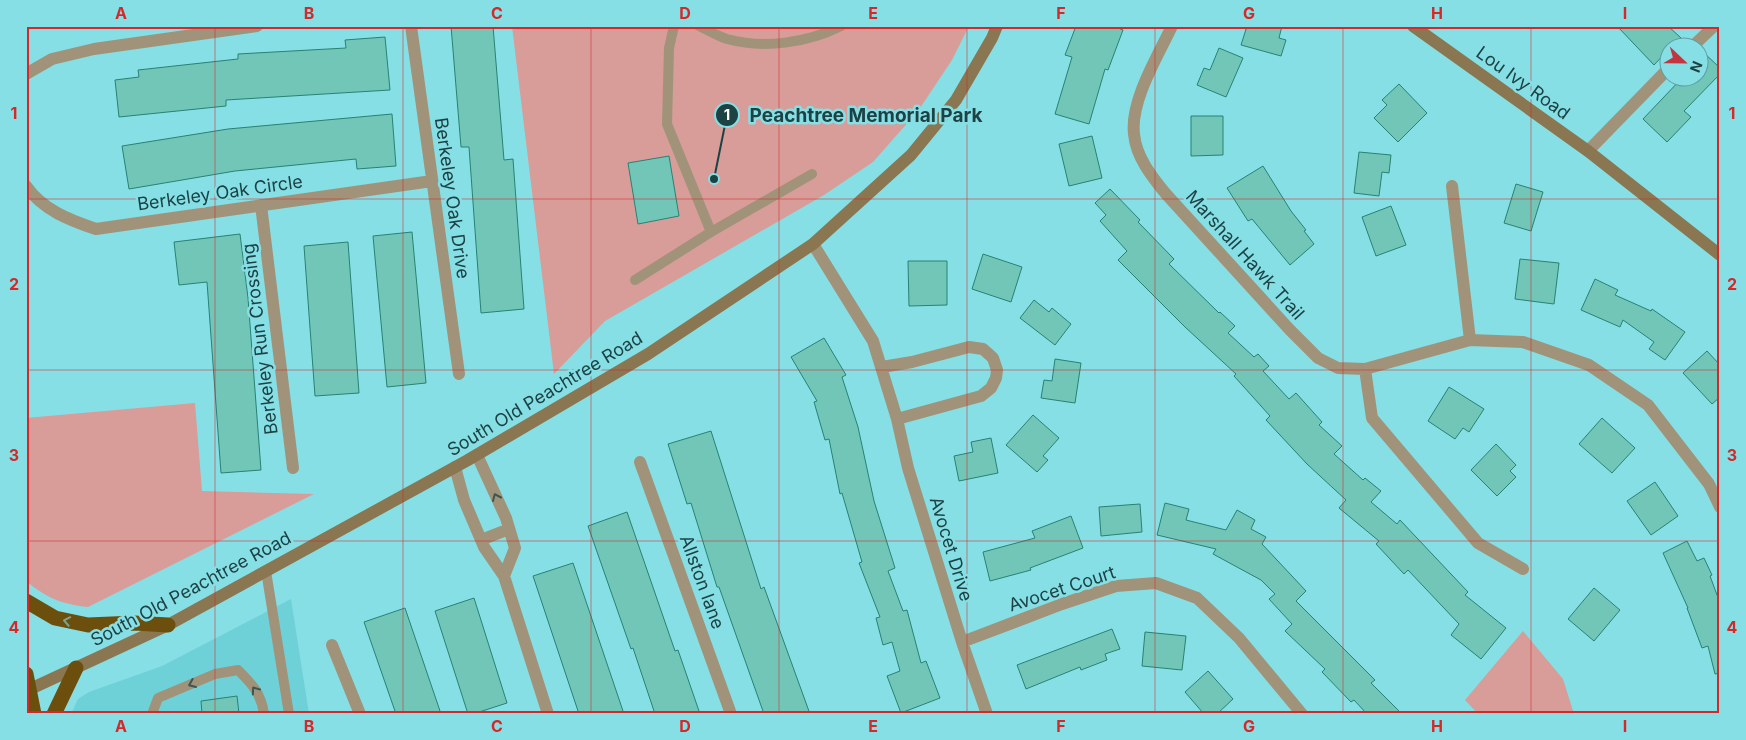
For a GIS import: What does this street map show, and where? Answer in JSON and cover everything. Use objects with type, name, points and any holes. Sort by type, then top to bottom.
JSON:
[{"type":"highway","points":[[26,601],[55,618],[88,625],[135,623],[168,625]]},
{"type":"highway","points":[[54,714],[76,668]]},
{"type":"highway","points":[[26,674],[34,714]]},
{"type":"street","points":[[26,74],[52,58],[94,49],[257,26]]},
{"type":"street","name":"Berkeley Oak Drive","points":[[411,26],[459,374]]},
{"type":"street","name":"South Old Peachtree Road","points":[[28,691],[168,625],[477,455],[648,354],[813,244],[910,155],[956,100],[992,38],[996,26]]},
{"type":"street","name":"Marshall Hawk Trail","points":[[1172,26],[1136,103],[1134,135],[1140,156],[1150,174],[1166,194],[1290,330],[1318,358],[1338,368],[1364,369],[1470,340],[1523,342],[1589,365],[1648,405],[1708,484],[1720,507]]},
{"type":"street","name":"Lou Ivy Road","points":[[1413,26],[1588,152],[1720,255]]},
{"type":"street","points":[[1701,38],[1714,26]]},
{"type":"street","points":[[1588,152],[1658,78]]},
{"type":"street","name":"Berkeley Oak Circle","points":[[26,186],[33,196],[56,213],[75,222],[96,228],[432,181]]},
{"type":"street","points":[[1452,186],[1470,340]]},
{"type":"street","name":"Berkeley Run Crossing","points":[[261,205],[293,468]]},
{"type":"street","name":"Avocet Drive","points":[[813,244],[873,341],[897,419],[908,468],[962,642],[987,714]]},
{"type":"street","points":[[882,367],[915,362],[969,347],[983,349],[993,358],[997,370],[992,388],[981,396],[897,419]]},
{"type":"street","points":[[1364,369],[1372,418],[1478,543],[1523,569]]},
{"type":"street","points":[[477,455],[509,529],[515,548],[504,576]]},
{"type":"street","name":"Allston lane","points":[[640,462],[731,714]]},
{"type":"street","points":[[455,467],[464,500],[484,547],[504,576],[548,714]]},
{"type":"street","points":[[481,540],[509,529]]},
{"type":"street","name":"Avocet Court","points":[[962,642],[1062,604],[1116,586],[1156,583],[1197,598],[1239,638],[1302,714]]},
{"type":"street","points":[[332,645],[360,714]]},
{"type":"lane","points":[[674,26],[669,48],[667,124],[711,232]]},
{"type":"lane","points":[[698,26],[727,39],[757,43],[788,43],[825,34],[841,26]]},
{"type":"lane","points":[[635,280],[711,232],[812,174]]},
{"type":"lane","points":[[266,571],[289,714]]},
{"type":"lane","points":[[152,714],[158,698],[215,674],[238,670],[253,686],[262,700],[264,714]]},
{"type":"shaded area","points":[[512,26],[969,26],[952,60],[918,111],[873,162],[824,195],[605,321],[554,374]]},
{"type":"shaded area","points":[[195,403],[202,491],[314,494],[88,607],[55,599],[26,581],[26,418]]},
{"type":"shaded area","points":[[291,599],[309,714],[71,714],[78,699],[89,692],[162,666]]},
{"type":"shaded area","points":[[1523,631],[1563,679],[1574,714],[1478,714],[1465,700]]},
{"type":"building","points":[[451,26],[493,26],[504,160],[513,159],[524,309],[481,313],[469,147],[461,147]]},
{"type":"building","points":[[1076,26],[1113,26],[1123,30],[1108,70],[1105,69],[1089,124],[1055,114],[1072,57],[1065,55]]},
{"type":"building","points":[[1247,26],[1282,26],[1279,38],[1286,40],[1281,56],[1241,45]]},
{"type":"building","points":[[1617,26],[1668,26],[1681,38],[1658,38],[1658,61],[1654,65]]},
{"type":"building","points":[[385,37],[390,90],[226,100],[226,106],[119,117],[115,80],[139,77],[138,70],[238,59],[238,54],[346,48],[345,40]]},
{"type":"building","points":[[1219,48],[1243,58],[1226,97],[1197,85],[1204,68],[1210,70]]},
{"type":"building","points":[[1708,57],[1720,68],[1720,74],[1708,86]]},
{"type":"building","points":[[1399,84],[1427,113],[1398,142],[1374,118],[1387,105],[1382,100]]},
{"type":"building","points":[[1672,88],[1706,88],[1684,111],[1691,117],[1667,142],[1643,119]]},
{"type":"building","points":[[392,114],[396,166],[357,169],[356,159],[235,171],[129,189],[122,146],[228,129]]},
{"type":"building","points":[[1191,116],[1223,116],[1223,155],[1191,156]]},
{"type":"building","points":[[1092,136],[1102,178],[1069,186],[1059,144]]},
{"type":"building","points":[[1359,152],[1391,155],[1389,173],[1382,172],[1379,196],[1354,193]]},
{"type":"building","points":[[669,156],[679,216],[638,224],[628,163]]},
{"type":"building","points":[[1263,166],[1314,244],[1290,265],[1252,219],[1248,221],[1227,188]]},
{"type":"building","points":[[1516,184],[1543,192],[1531,231],[1504,223]]},
{"type":"building","points":[[1110,189],[1140,220],[1138,222],[1174,259],[1169,264],[1235,326],[1228,333],[1254,357],[1258,354],[1269,366],[1263,371],[1289,399],[1296,393],[1322,422],[1319,425],[1342,446],[1334,454],[1363,480],[1365,478],[1381,491],[1371,502],[1397,524],[1400,520],[1468,592],[1465,595],[1506,628],[1481,659],[1451,635],[1459,624],[1408,570],[1404,574],[1376,544],[1379,541],[1339,508],[1346,500],[1307,464],[1266,420],[1270,416],[1234,376],[1236,374],[1185,327],[1118,260],[1127,251],[1100,221],[1106,215],[1095,203]]},
{"type":"building","points":[[1391,206],[1406,245],[1376,256],[1362,217]]},
{"type":"building","points":[[412,232],[426,383],[387,387],[373,236]]},
{"type":"building","points":[[240,234],[248,298],[261,470],[221,473],[207,282],[179,285],[174,242]]},
{"type":"building","points":[[348,242],[359,393],[315,396],[304,246]]},
{"type":"building","points":[[983,254],[1022,267],[1011,302],[972,289]]},
{"type":"building","points":[[1520,259],[1559,263],[1554,304],[1515,299]]},
{"type":"building","points":[[908,261],[947,261],[947,305],[909,306]]},
{"type":"building","points":[[1595,279],[1618,290],[1615,295],[1651,311],[1652,309],[1685,332],[1665,360],[1649,349],[1654,342],[1623,320],[1620,327],[1581,310]]},
{"type":"building","points":[[1034,300],[1049,312],[1052,308],[1071,324],[1055,345],[1020,318]]},
{"type":"building","points":[[824,338],[846,375],[842,377],[858,427],[874,501],[895,568],[888,571],[903,611],[907,610],[921,663],[926,661],[940,698],[901,713],[887,676],[900,671],[892,642],[883,645],[876,618],[880,617],[859,563],[862,562],[842,493],[840,494],[829,439],[825,440],[814,402],[817,401],[791,357]]},
{"type":"building","points":[[1707,351],[1720,365],[1720,397],[1712,404],[1683,373]]},
{"type":"building","points":[[1055,359],[1081,363],[1075,403],[1041,398],[1044,380],[1052,381]]},
{"type":"building","points":[[1449,387],[1484,409],[1469,432],[1463,428],[1455,439],[1428,421]]},
{"type":"building","points":[[1033,415],[1059,438],[1043,456],[1048,460],[1037,472],[1006,445]]},
{"type":"building","points":[[1602,418],[1635,448],[1612,473],[1579,444]]},
{"type":"building","points":[[711,431],[761,589],[764,587],[810,714],[764,714],[719,587],[717,587],[691,503],[687,504],[668,444]]},
{"type":"building","points":[[991,438],[998,473],[959,481],[954,456],[973,452],[971,442]]},
{"type":"building","points":[[1496,444],[1516,465],[1510,471],[1516,477],[1497,496],[1471,470]]},
{"type":"building","points":[[1655,482],[1678,516],[1651,535],[1627,501]]},
{"type":"building","points":[[1165,503],[1189,509],[1186,520],[1226,530],[1237,510],[1255,520],[1251,529],[1266,537],[1262,544],[1306,591],[1296,601],[1375,680],[1371,683],[1402,714],[1367,714],[1354,700],[1351,702],[1322,672],[1325,669],[1285,631],[1292,624],[1269,599],[1275,594],[1261,580],[1213,554],[1216,549],[1157,535]]},
{"type":"building","points":[[1140,504],[1142,532],[1101,536],[1099,507]]},
{"type":"building","points":[[627,512],[675,651],[678,650],[700,714],[655,714],[633,648],[631,649],[588,526]]},
{"type":"building","points":[[1071,516],[1083,548],[1030,568],[1031,570],[990,581],[983,552],[1035,538],[1032,531]]},
{"type":"building","points":[[1687,541],[1697,561],[1704,558],[1712,575],[1710,576],[1720,603],[1720,673],[1715,674],[1708,646],[1702,648],[1688,608],[1663,553]]},
{"type":"building","points":[[573,563],[624,714],[579,714],[533,576]]},
{"type":"building","points":[[1594,588],[1620,610],[1594,641],[1568,619]]},
{"type":"building","points":[[474,598],[507,703],[468,714],[435,611]]},
{"type":"building","points":[[405,608],[440,711],[432,714],[396,714],[364,622]]},
{"type":"building","points":[[1112,629],[1120,649],[1105,654],[1107,660],[1081,670],[1080,667],[1026,689],[1017,665]]},
{"type":"building","points":[[1145,632],[1186,636],[1182,670],[1142,666]]},
{"type":"building","points":[[1208,671],[1233,699],[1217,714],[1204,714],[1185,692]]},
{"type":"building","points":[[237,696],[239,714],[202,714],[201,701]]},
{"type":"place","name":"Peachtree Memorial Park","points":[[714,179]]}]
